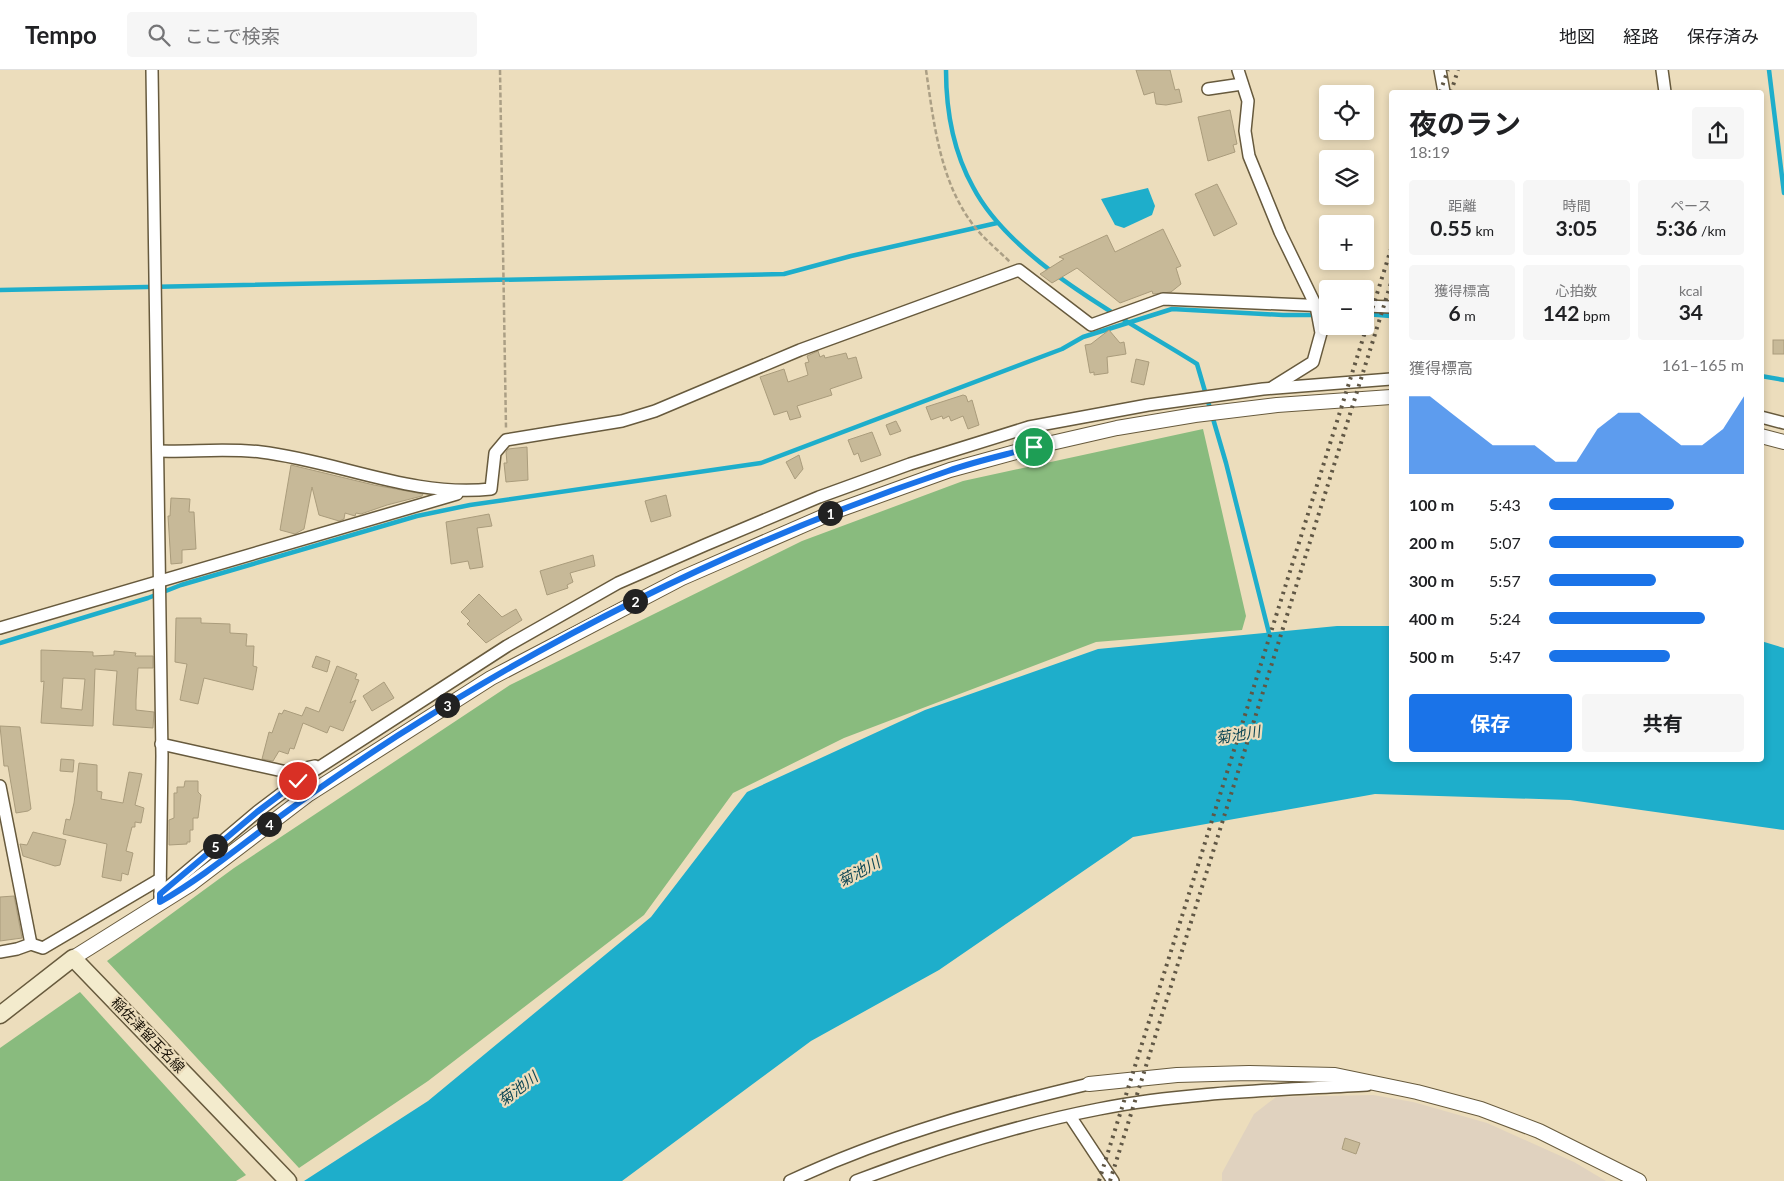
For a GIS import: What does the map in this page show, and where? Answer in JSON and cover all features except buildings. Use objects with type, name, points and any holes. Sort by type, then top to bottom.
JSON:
[{"type":"main road","name":"稲佐津留玉名線","points":[[73,958],[288,1181]]},
{"type":"main road","points":[[0,1016],[73,958]]},
{"type":"street","points":[[152,70],[160,582],[160,898]]},
{"type":"street","points":[[1238,70],[1248,101],[1244,131],[1249,156],[1280,232],[1319,301]]},
{"type":"street","points":[[1440,70],[1444,90]]},
{"type":"street","points":[[1662,70],[1664,90]]},
{"type":"street","points":[[1208,89],[1242,84]]},
{"type":"street","points":[[0,628],[464,492],[492,489],[495,453],[506,440],[622,421],[655,411],[800,350],[1019,270],[1091,325],[1163,299],[1319,306]]},
{"type":"street","points":[[1374,306],[1389,306]]},
{"type":"street","points":[[1272,388],[1313,362],[1320,335]]},
{"type":"street","points":[[73,958],[160,898],[257,812],[322,765],[507,646],[618,582],[819,497],[910,464],[1029,427],[1148,405],[1272,388],[1389,379]]},
{"type":"street","points":[[160,898],[191,884],[332,779],[491,678],[682,578],[836,511],[950,470],[1034,447],[1117,428],[1195,415],[1277,405],[1389,397]]},
{"type":"street","points":[[1764,418],[1784,423]]},
{"type":"street","points":[[1764,437],[1784,442]]},
{"type":"street","points":[[158,451],[260,452],[352,470],[426,489],[464,492]]},
{"type":"street","points":[[161,744],[287,772],[322,765]]},
{"type":"street","points":[[0,786],[31,944]]},
{"type":"street","points":[[0,952],[31,944],[43,948],[160,879]]},
{"type":"street","points":[[790,1181],[830,1162],[937,1123],[1090,1084],[1178,1075],[1249,1073],[1335,1075],[1417,1092],[1481,1109],[1540,1131],[1639,1181]]},
{"type":"street","points":[[856,1181],[919,1157],[973,1140],[1100,1109],[1175,1099],[1378,1084]]},
{"type":"street","points":[[1070,1116],[1113,1181]]},
{"type":"path","points":[[500,70],[506,440]]},
{"type":"path","points":[[926,70],[933,118],[948,181],[975,227],[1019,270]]},
{"type":"shaded area","points":[[1373,1095],[1413,1102],[1487,1123],[1574,1162],[1606,1181],[1222,1181],[1222,1173],[1254,1114],[1276,1097]]},
{"type":"green space","points":[[1203,429],[1246,616],[1242,630],[1096,642],[844,738],[733,793],[644,915],[428,1081],[299,1168],[107,961],[234,868],[510,685],[802,541],[963,481]]},
{"type":"green space","points":[[80,992],[246,1175],[236,1181],[0,1181],[0,1048]]},
{"type":"water","points":[[1148,188],[1155,206],[1152,215],[1124,228],[1115,225],[1101,199]]},
{"type":"water","name":"菊池川","points":[[1337,626],[1389,626],[1389,762],[1764,762],[1764,642],[1784,648],[1784,830],[1570,800],[1375,794],[1133,837],[939,970],[811,1041],[622,1181],[304,1181],[428,1101],[651,917],[747,792],[925,710],[1098,649]]},
{"type":"waterway","points":[[946,70],[949,116],[960,159],[973,187],[991,214],[1015,240],[1073,287],[1197,364],[1226,463],[1270,637]]},
{"type":"waterway","points":[[1769,70],[1784,193]]},
{"type":"waterway","points":[[0,290],[784,274],[851,256],[997,223]]},
{"type":"waterway","points":[[0,643],[148,598],[181,585],[417,516],[470,505],[761,463],[1062,349],[1083,337],[1172,309],[1319,315]]},
{"type":"waterway","points":[[1374,315],[1389,316]]},
{"type":"waterway","points":[[1764,377],[1784,380]]},
{"type":"railway","points":[[1441,90],[1448,70]]},
{"type":"railway","points":[[1452,90],[1458,70]]},
{"type":"railway","points":[[1099,1181],[1389,255]]},
{"type":"railway","points":[[1110,1181],[1389,289]]},
{"type":"route","points":[[298,781],[257,812],[160,894],[160,902],[191,884],[309,794],[448,704],[491,678],[635,600],[836,511],[950,470],[1034,447]]}]
